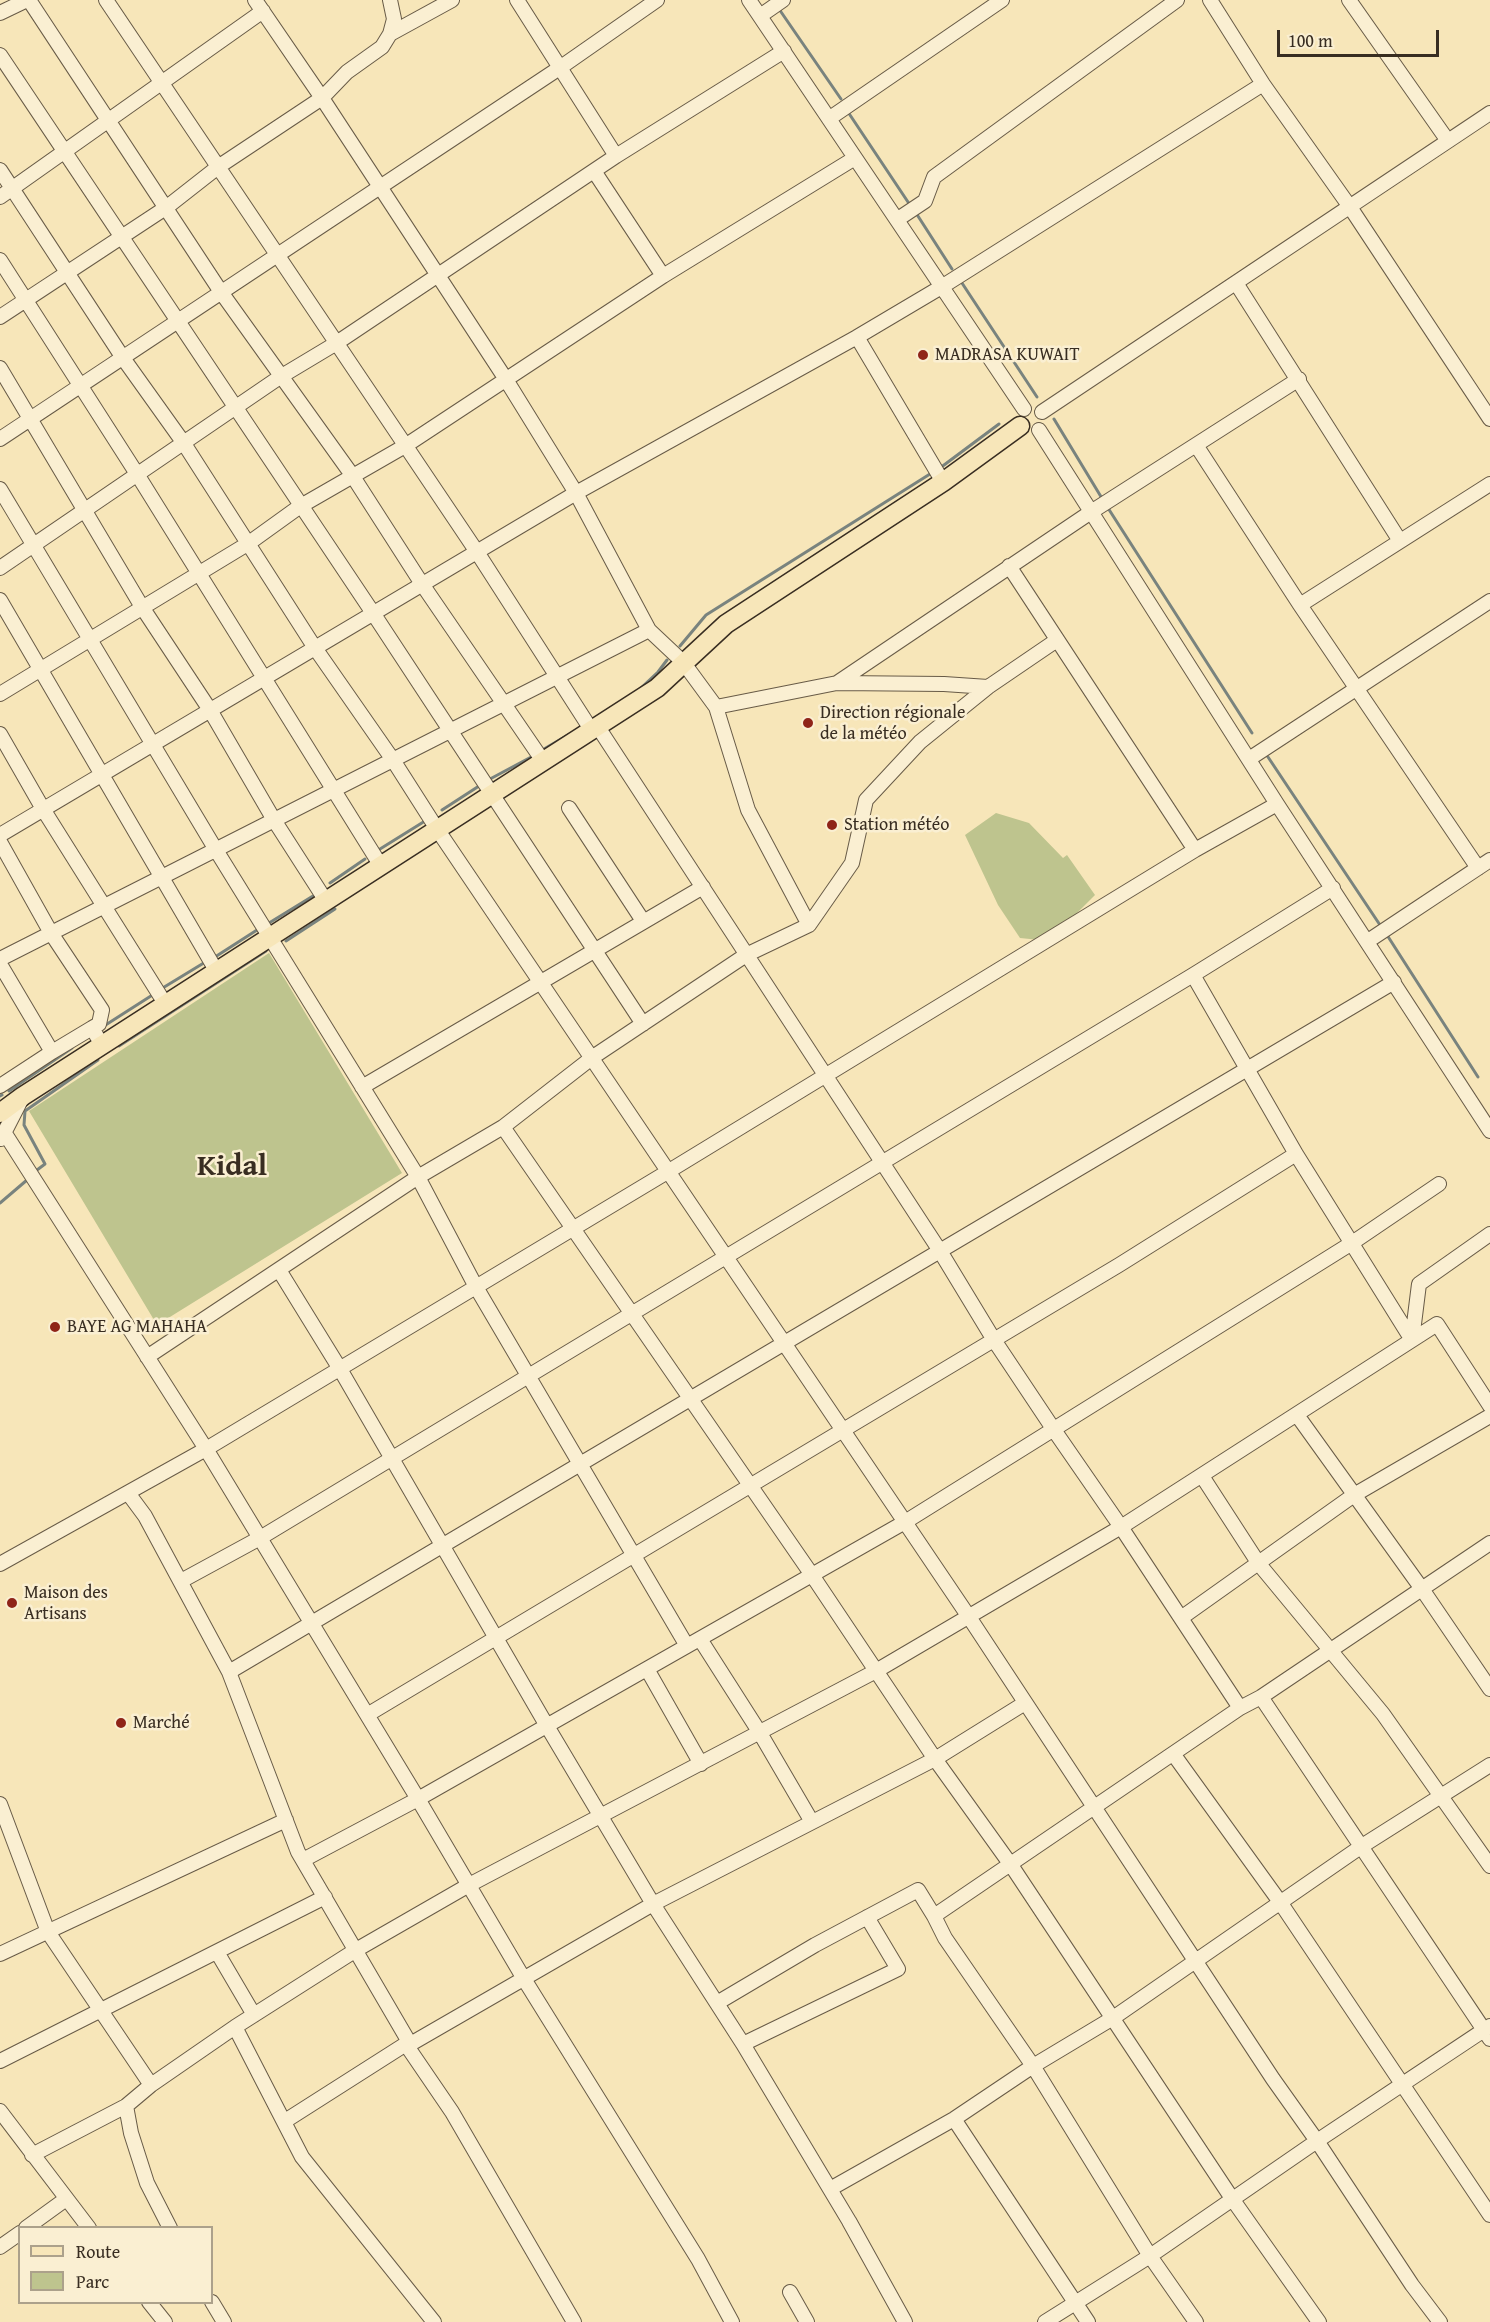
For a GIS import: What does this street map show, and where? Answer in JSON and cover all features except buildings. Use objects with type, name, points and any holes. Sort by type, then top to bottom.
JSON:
[{"type":"main road","points":[[12,1104],[657,688],[726,624],[943,482],[1022,417]]},
{"type":"street","points":[[0,13],[28,0],[110,119],[221,292],[352,475],[502,704],[543,761]]},
{"type":"street","points":[[106,0],[335,344],[477,552],[557,677],[703,888],[940,1251],[994,1340],[1240,1708]]},
{"type":"street","points":[[0,317],[166,207],[218,166],[322,98],[347,72],[382,47],[390,34],[394,19],[390,0]]},
{"type":"street","points":[[390,34],[452,0]]},
{"type":"street","points":[[517,0],[616,156]]},
{"type":"street","points":[[0,439],[561,67],[657,0]]},
{"type":"street","points":[[749,0],[943,286],[1029,432],[1039,430],[1044,422],[1042,412]]},
{"type":"street","points":[[760,16],[783,0]]},
{"type":"street","points":[[830,118],[1002,0]]},
{"type":"street","points":[[898,219],[925,201],[933,177],[1177,0]]},
{"type":"street","points":[[1210,0],[1263,84],[1350,207],[1490,419]]},
{"type":"street","points":[[1349,0],[1448,141]]},
{"type":"street","points":[[0,197],[162,83],[259,6],[322,98],[505,378],[576,493],[650,630],[683,662],[716,707],[748,810],[809,925]]},
{"type":"street","points":[[0,568],[280,377],[335,344],[616,156],[784,51]]},
{"type":"street","points":[[0,55],[122,235],[299,507],[373,614],[643,1024]]},
{"type":"street","points":[[0,835],[576,493],[857,337],[943,286],[1263,84]]},
{"type":"street","points":[[1042,412],[1490,113]]},
{"type":"street","points":[[0,694],[249,543],[299,507],[405,446],[663,276],[855,158]]},
{"type":"street","points":[[0,170],[123,358],[183,442],[315,648],[393,760],[437,829],[969,1617],[1273,2079],[1440,2322]]},
{"type":"street","points":[[594,171],[663,276]]},
{"type":"street","points":[[0,260],[137,474],[381,866]]},
{"type":"street","points":[[1236,283],[1400,541]]},
{"type":"street","points":[[857,337],[943,482]]},
{"type":"street","points":[[0,368],[142,607],[210,710],[274,820],[326,901]]},
{"type":"street","points":[[837,683],[1091,512],[1299,379]]},
{"type":"street","points":[[1022,417],[1030,406],[1042,412]]},
{"type":"street","points":[[1039,430],[1277,804],[1368,940],[1490,1131]]},
{"type":"street","points":[[1196,445],[1356,688],[1484,864],[1368,940]]},
{"type":"street","points":[[1300,605],[1490,484]]},
{"type":"street","points":[[0,489],[216,850],[418,1177],[476,1287],[687,1646]]},
{"type":"street","points":[[1009,566],[1195,850]]},
{"type":"street","points":[[0,600],[217,972]]},
{"type":"street","points":[[1249,759],[1490,601]]},
{"type":"street","points":[[0,959],[650,630]]},
{"type":"street","points":[[147,1357],[418,1177],[503,1127],[593,1057],[746,955],[809,925],[852,862],[866,800],[920,742],[988,687],[1057,640]]},
{"type":"street","points":[[716,707],[837,683],[944,684],[988,687]]},
{"type":"street","points":[[0,734],[43,809],[166,1005]]},
{"type":"street","points":[[0,1564],[206,1449],[669,1171],[1195,850],[1277,804]]},
{"type":"street","points":[[569,808],[643,921]]},
{"type":"street","points":[[0,842],[51,933],[102,1010],[99,1023],[0,1085],[12,1104],[1,1135],[206,1449],[524,1979],[698,2259],[732,2322]]},
{"type":"street","points":[[362,1087],[703,888]]},
{"type":"street","points":[[181,1581],[260,1538],[1193,975],[1333,888]]},
{"type":"street","points":[[0,964],[52,1052]]},
{"type":"street","points":[[1193,975],[1296,1154],[1412,1340]]},
{"type":"street","points":[[229,1672],[1394,982]]},
{"type":"street","points":[[92,1028],[102,1045]]},
{"type":"street","points":[[503,1127],[812,1575],[935,1759],[1011,1865],[1233,2200],[1319,2322]]},
{"type":"street","points":[[367,1715],[1119,1265],[1296,1154]]},
{"type":"street","points":[[303,1860],[418,1799],[905,1522],[1352,1243],[1439,1184]]},
{"type":"street","points":[[1412,1340],[1419,1284],[1490,1234]]},
{"type":"street","points":[[279,1269],[340,1369],[653,1904],[743,2044],[830,2188],[905,2322]]},
{"type":"street","points":[[33,2156],[126,2106],[151,2085],[235,2027],[356,1950],[469,1885],[876,1671],[1121,1527],[1437,1324],[1490,1406]]},
{"type":"street","points":[[1297,1415],[1422,1589],[1490,1689]]},
{"type":"street","points":[[1181,1618],[1354,1495],[1490,1416]]},
{"type":"street","points":[[1202,1476],[1259,1564],[1383,1714],[1443,1796],[1490,1866]]},
{"type":"street","points":[[128,1493],[145,1516],[229,1672],[303,1860],[408,2044],[452,2112],[571,2321]]},
{"type":"street","points":[[934,1916],[1240,1708],[1490,1543]]},
{"type":"street","points":[[700,1639],[760,1732],[812,1822]]},
{"type":"street","points":[[647,1669],[701,1764]]},
{"type":"street","points":[[1046,2322],[1150,2256],[1317,2141],[1488,2032],[1261,1696]]},
{"type":"street","points":[[285,2121],[408,2044],[653,1904],[935,1759],[1025,1703]]},
{"type":"street","points":[[1174,1755],[1280,1902],[1490,2215]]},
{"type":"street","points":[[830,2188],[954,2119],[1033,2066],[1113,2018],[1362,1846],[1490,1765]]},
{"type":"street","points":[[0,1804],[4,1827],[48,1932],[151,2085]]},
{"type":"street","points":[[0,1954],[286,1820]]},
{"type":"street","points":[[717,2003],[918,1890],[945,1938],[1033,2066],[1150,2256],[1196,2322]]},
{"type":"street","points":[[0,2061],[326,1897]]},
{"type":"street","points":[[743,2044],[898,1969],[867,1917]]},
{"type":"street","points":[[217,1952],[254,2015]]},
{"type":"street","points":[[235,2027],[302,2157],[434,2322]]},
{"type":"street","points":[[126,2106],[131,2133],[147,2183],[169,2226]]},
{"type":"street","points":[[0,2111],[87,2226]]},
{"type":"street","points":[[954,2119],[1088,2322]]},
{"type":"street","points":[[29,2226],[66,2199]]},
{"type":"street","points":[[0,2247],[18,2234]]},
{"type":"street","points":[[790,2292],[807,2322]]},
{"type":"street","points":[[151,2304],[165,2322]]},
{"type":"street","points":[[213,2304],[224,2322]]},
{"type":"green space","points":[[996,813],[1029,823],[1063,858],[1067,855],[1095,895],[1057,933],[1040,940],[1020,938],[998,905],[965,835]]},
{"type":"green space","points":[[269,953],[402,1173],[157,1325],[29,1111]]},
{"type":"waterway","points":[[779,9],[841,99]]},
{"type":"waterway","points":[[848,112],[910,205]]},
{"type":"waterway","points":[[916,213],[952,269]]},
{"type":"waterway","points":[[960,280],[1037,397]]},
{"type":"waterway","points":[[1054,419],[1103,500]]},
{"type":"waterway","points":[[940,468],[999,424]]},
{"type":"waterway","points":[[680,646],[706,615],[930,474]]},
{"type":"waterway","points":[[1108,508],[1252,733]]},
{"type":"waterway","points":[[641,688],[667,660]]},
{"type":"waterway","points":[[544,749],[568,735]]},
{"type":"waterway","points":[[490,779],[533,756]]},
{"type":"waterway","points":[[1268,757],[1380,925]]},
{"type":"waterway","points":[[442,810],[479,786]]},
{"type":"waterway","points":[[380,849],[425,821]]},
{"type":"waterway","points":[[330,883],[365,859]]},
{"type":"waterway","points":[[269,923],[313,896]]},
{"type":"waterway","points":[[286,941],[335,909]]},
{"type":"waterway","points":[[215,957],[257,930]]},
{"type":"waterway","points":[[1387,935],[1478,1077]]},
{"type":"waterway","points":[[119,1046],[266,951]]},
{"type":"waterway","points":[[161,989],[207,961]]},
{"type":"waterway","points":[[104,1026],[154,994]]},
{"type":"waterway","points":[[9,1091],[72,1048]]},
{"type":"waterway","points":[[37,1170],[45,1164],[24,1125],[25,1111],[98,1060]]},
{"type":"waterway","points":[[0,1203],[27,1180]]},
{"type":"place","name":"MADRASA KUWAIT","points":[[923,355]]},
{"type":"place","name":"Direction régionale de la météo","points":[[808,723]]},
{"type":"place","name":"Station météo","points":[[832,825]]},
{"type":"place","name":"BAYE AG MAHAHA","points":[[55,1327]]},
{"type":"place","name":"Maison des Artisans","points":[[12,1603]]},
{"type":"place","name":"Marché","points":[[121,1723]]},
{"type":"district","name":"Kidal","points":[[232,1167]]}]
